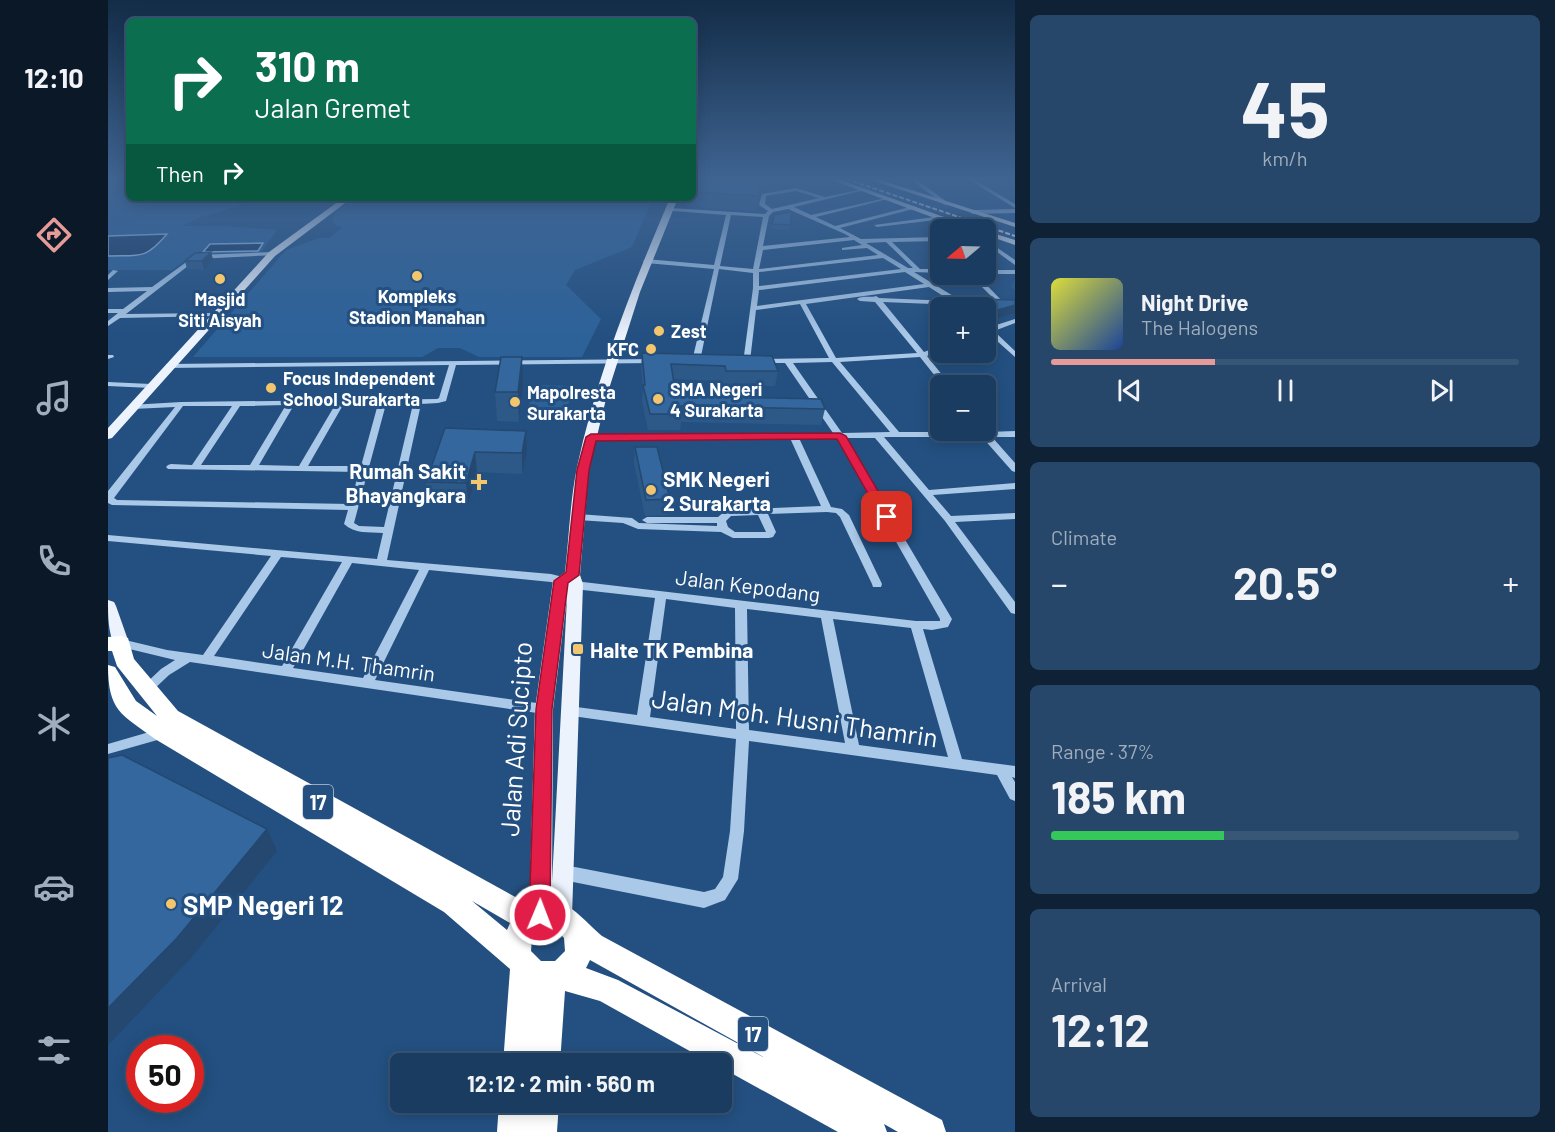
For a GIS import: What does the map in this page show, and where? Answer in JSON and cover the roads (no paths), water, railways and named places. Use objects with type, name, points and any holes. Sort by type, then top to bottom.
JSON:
[{"type":"highway","name":"17","points":[[114,656],[147,689],[170,717],[552,921],[592,946],[930,1132]]},
{"type":"highway","name":"17","points":[[114,656],[128,707],[163,733],[453,903],[536,974],[587,982],[608,990],[871,1132]]},
{"type":"highway","points":[[519,1053],[523,962],[518,951],[519,934],[552,921],[578,954],[574,963],[554,976],[547,1053]]},
{"type":"highway","points":[[513,1132],[514,1113]]},
{"type":"highway","points":[[541,1132],[542,1113]]},
{"type":"main road","points":[[108,435],[272,254],[302,232]]},
{"type":"main road","name":"Jalan Adi Sucipto","points":[[552,921],[544,709],[570,580],[583,470],[608,360],[621,315],[656,232]]},
{"type":"main road","name":"Jalan Adi Sucipto","points":[[608,360],[616,355],[626,317],[658,232]]},
{"type":"main road","points":[[996,236],[1015,243]]},
{"type":"main road","name":"Jalan Adi Sucipto","points":[[552,921],[563,874],[569,711],[570,580]]},
{"type":"main road","points":[[108,606],[114,656]]},
{"type":"street","points":[[696,361],[725,232]]},
{"type":"street","points":[[746,361],[756,288],[756,271],[765,232]]},
{"type":"street","points":[[845,232],[930,284]]},
{"type":"street","points":[[762,248],[858,239],[930,241]]},
{"type":"street","points":[[887,240],[919,271]]},
{"type":"street","points":[[844,249],[869,246]]},
{"type":"street","points":[[996,249],[1015,263]]},
{"type":"street","points":[[108,324],[151,289],[199,256],[272,254]]},
{"type":"street","points":[[646,261],[756,271],[884,256]]},
{"type":"street","points":[[756,288],[908,270],[930,271]]},
{"type":"street","points":[[108,278],[116,271]]},
{"type":"street","points":[[996,272],[1015,272]]},
{"type":"street","points":[[757,308],[931,285],[953,297]]},
{"type":"street","points":[[984,285],[1006,304],[996,304]]},
{"type":"street","points":[[108,290],[151,289]]},
{"type":"street","points":[[868,293],[879,300],[939,375]]},
{"type":"street","points":[[826,298],[930,302]]},
{"type":"street","points":[[801,301],[834,360],[897,435]]},
{"type":"street","points":[[108,311],[124,311]]},
{"type":"street","points":[[117,316],[215,315]]},
{"type":"street","points":[[996,326],[1015,321]]},
{"type":"street","points":[[996,338],[1015,355]]},
{"type":"street","points":[[736,361],[834,360],[924,355],[930,352]]},
{"type":"street","points":[[787,360],[840,436]]},
{"type":"street","points":[[169,366],[661,361]]},
{"type":"street","points":[[684,361],[706,361]]},
{"type":"street","points":[[133,407],[443,399],[453,364]]},
{"type":"street","points":[[468,364],[468,368],[478,369],[479,373]]},
{"type":"street","points":[[108,384],[150,386]]},
{"type":"street","points":[[302,469],[341,401]]},
{"type":"street","points":[[381,562],[418,401]]},
{"type":"street","points":[[253,468],[292,402]]},
{"type":"street","points":[[383,402],[350,522],[352,528],[389,530]]},
{"type":"street","points":[[181,404],[109,499],[115,503],[354,507]]},
{"type":"street","points":[[195,467],[238,404]]},
{"type":"street","points":[[996,433],[1015,434]]},
{"type":"street","points":[[591,437],[930,434]]},
{"type":"street","name":"Jalan Kepodang","points":[[108,538],[570,580],[741,604],[916,625],[942,626],[946,619],[840,436]]},
{"type":"street","points":[[878,436],[948,519],[1015,610]]},
{"type":"street","points":[[794,437],[827,508]]},
{"type":"street","points":[[992,441],[1015,469]]},
{"type":"street","points":[[171,467],[364,469]]},
{"type":"street","points":[[927,493],[1015,486]]},
{"type":"street","points":[[722,524],[728,513],[827,508],[839,511],[844,515],[877,584]]},
{"type":"street","points":[[578,517],[627,522],[638,526],[722,524],[733,535],[770,534],[762,512]]},
{"type":"street","points":[[948,519],[1015,516]]},
{"type":"street","points":[[206,659],[278,554]]},
{"type":"street","points":[[285,671],[349,559]]},
{"type":"street","points":[[367,683],[426,566]]},
{"type":"street","points":[[643,721],[661,594]]},
{"type":"street","points":[[563,874],[704,900],[720,895],[730,879],[743,734],[741,604]]},
{"type":"street","points":[[826,614],[853,749]]},
{"type":"street","points":[[916,625],[956,763]]},
{"type":"street","name":"Jalan M.H. Thamrin","points":[[114,656],[149,652],[206,659],[544,709]]},
{"type":"street","points":[[147,689],[165,672],[188,657]]},
{"type":"street","name":"Jalan Moh. Husni Thamrin","points":[[569,711],[1008,771]]},
{"type":"street","points":[[108,749],[163,733]]},
{"type":"street","points":[[1008,771],[1015,795]]},
{"type":"railway","points":[[1003,232],[1015,236]]},
{"type":"place","name":"Kompleks Stadion Manahan","points":[[417,276]]},
{"type":"place","name":"Masjid Siti Aisyah","points":[[220,279]]},
{"type":"place","name":"Zest","points":[[659,331]]},
{"type":"place","name":"KFC","points":[[651,349]]},
{"type":"place","name":"Focus Independent School Surakarta","points":[[271,388]]},
{"type":"place","name":"SMA Negeri 4 Surakarta","points":[[658,399]]},
{"type":"place","name":"Mapolresta Surakarta","points":[[515,402]]},
{"type":"place","name":"Rumah Sakit Bhayangkara","points":[[479,482]]},
{"type":"place","name":"SMK Negeri 2 Surakarta","points":[[651,490]]},
{"type":"place","name":"Halte TK Pembina","points":[[578,649]]},
{"type":"place","name":"SMP Negeri 12","points":[[171,904]]}]
